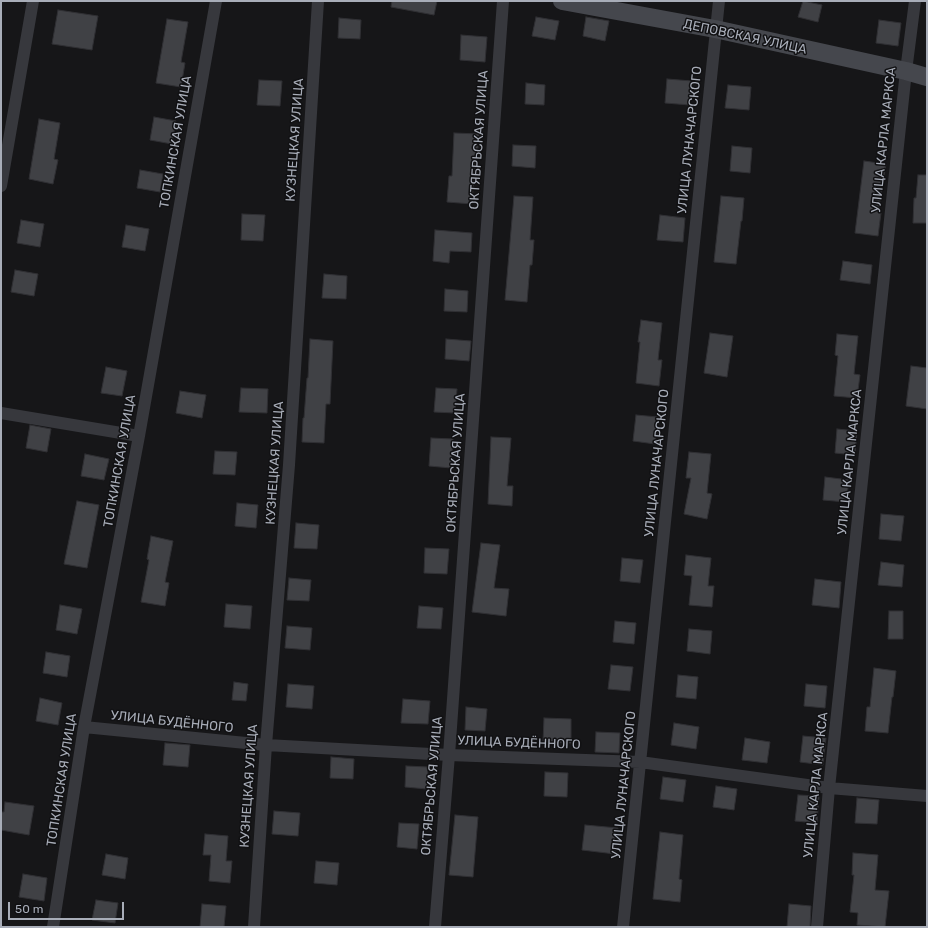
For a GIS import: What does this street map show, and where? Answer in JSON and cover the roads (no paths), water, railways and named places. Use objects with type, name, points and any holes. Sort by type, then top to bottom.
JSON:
[{"type":"street","points":[[1,186],[33,1]]},
{"type":"street","name":"ТОПКИНСКАЯ УЛИЦА","points":[[53,927],[84,727],[139,436],[216,1]]},
{"type":"street","name":"КУЗНЕЦКАЯ УЛИЦА","points":[[254,927],[266,745],[289,465],[318,1]]},
{"type":"street","name":"ОКТЯБРЬСКАЯ УЛИЦА","points":[[435,927],[449,755],[503,1]]},
{"type":"street","name":"ДЕПОВСКАЯ УЛИЦА","points":[[562,1],[715,29],[906,71],[927,77]]},
{"type":"street","name":"УЛИЦА ЛУНАЧАРСКОГО","points":[[623,927],[719,1]]},
{"type":"street","name":"УЛИЦА КАРЛА МАРКСА","points":[[817,927],[829,788],[906,71],[915,1]]},
{"type":"street","points":[[1,413],[139,436]]},
{"type":"street","name":"УЛИЦА БУДЁННОГО","points":[[84,727],[266,745],[449,755],[640,762],[829,788],[927,796]]}]
